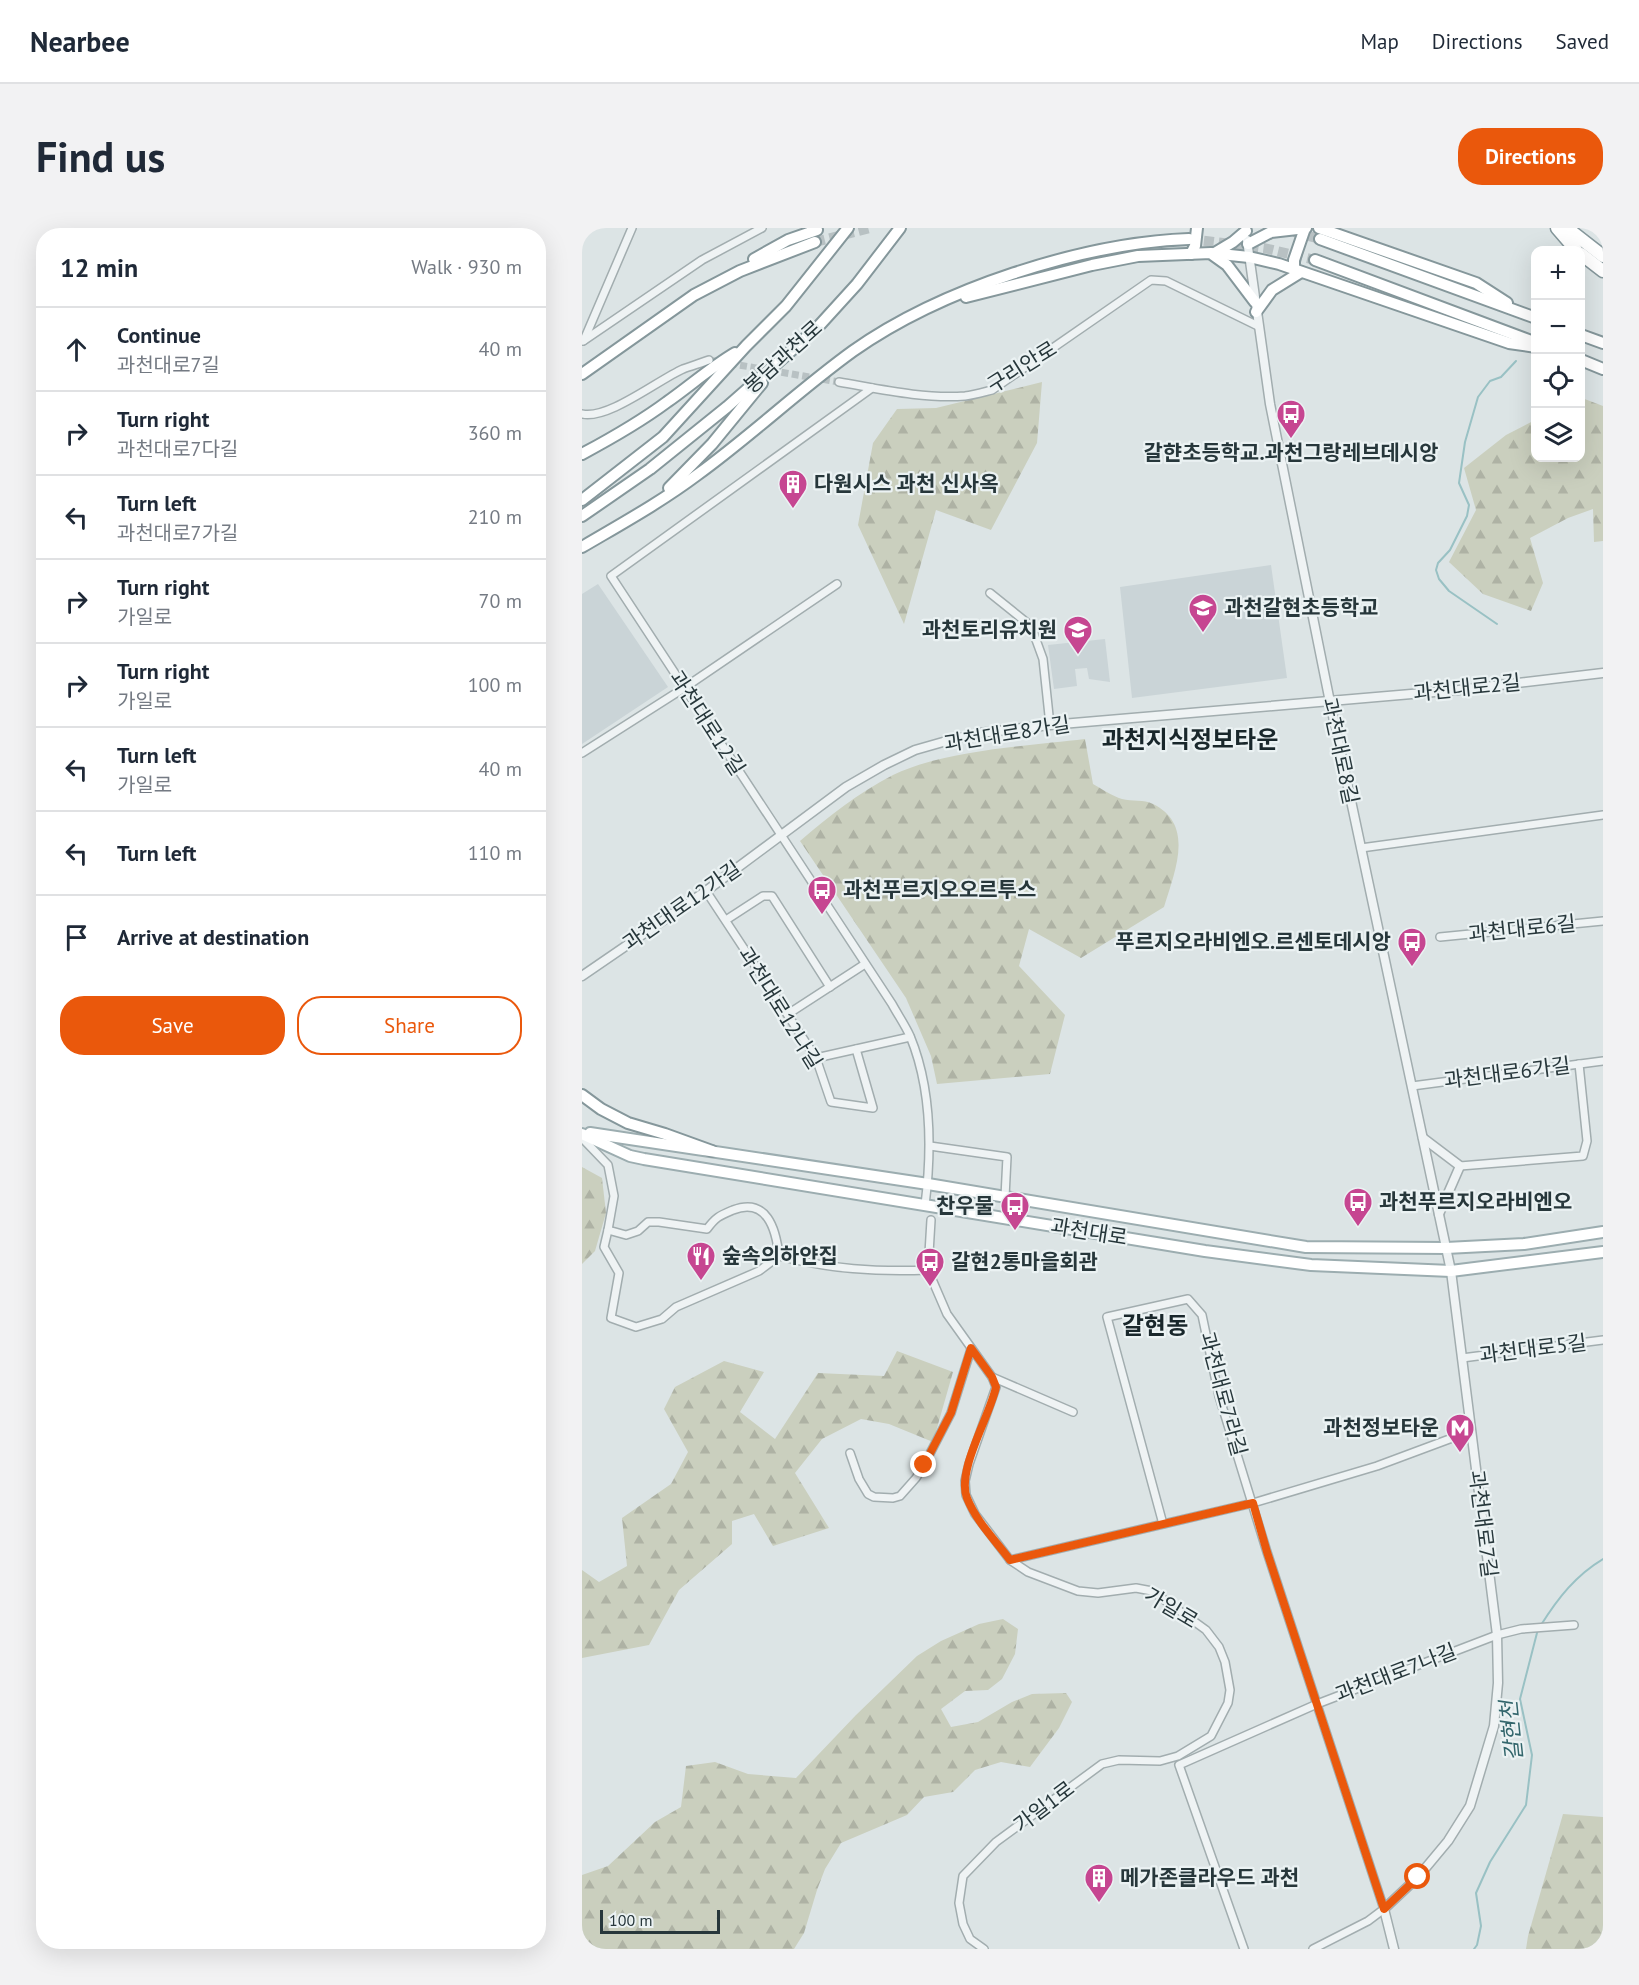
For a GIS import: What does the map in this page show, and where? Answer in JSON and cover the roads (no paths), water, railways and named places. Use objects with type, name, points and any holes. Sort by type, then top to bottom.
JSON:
[{"type":"highway","points":[[1557,228],[1573,246]]},
{"type":"highway","points":[[1566,228],[1603,256]]},
{"type":"highway","points":[[1585,257],[1603,271]]},
{"type":"main road","name":"봉담과천로","points":[[746,346],[786,306],[848,228]]},
{"type":"main road","name":"봉담과천로","points":[[582,516],[650,469],[780,362],[817,328],[857,284],[900,228]]},
{"type":"main road","points":[[1191,254],[1195,246],[1197,228]]},
{"type":"main road","points":[[1248,244],[1271,232],[1305,228],[1294,260],[1298,271]]},
{"type":"main road","points":[[723,280],[767,251],[788,240],[816,230]]},
{"type":"main road","points":[[1212,254],[1233,242],[1246,230]]},
{"type":"main road","points":[[1319,234],[1530,316]]},
{"type":"main road","points":[[582,547],[698,475],[804,388],[892,326],[942,302],[1005,277],[1059,261],[1138,243],[1189,239]]},
{"type":"main road","points":[[582,374],[694,295],[776,256],[815,242]]},
{"type":"main road","points":[[1212,254],[1227,265],[1256,307],[1272,290],[1298,271]]},
{"type":"main road","points":[[942,302],[1138,256],[1212,254],[1268,260],[1509,343],[1531,346]]},
{"type":"main road","points":[[1315,260],[1531,341]]},
{"type":"main road","points":[[1585,336],[1603,343]]},
{"type":"main road","points":[[582,454],[621,434],[712,367],[746,346]]},
{"type":"main road","points":[[584,499],[663,437],[746,346]]},
{"type":"main road","points":[[650,506],[712,444],[780,362]]},
{"type":"main road","points":[[1585,362],[1603,369]]},
{"type":"main road","points":[[582,1095],[628,1123],[712,1151]]},
{"type":"main road","points":[[582,1135],[712,1151]]},
{"type":"main road","name":"과천대로","points":[[582,1135],[630,1156],[644,1159],[1205,1251],[1311,1265],[1451,1271],[1603,1252]]},
{"type":"main road","points":[[644,1159],[642,1150],[652,1144]]},
{"type":"main road","name":"과천대로","points":[[712,1151],[928,1184],[1306,1247],[1446,1248],[1524,1244],[1603,1232]]},
{"type":"street","points":[[583,342],[632,228]]},
{"type":"street","points":[[583,342],[702,260],[762,228]]},
{"type":"street","name":"과천대로8길","points":[[1246,230],[1270,405],[1330,702],[1451,1271]]},
{"type":"street","name":"구리안로","points":[[839,382],[905,394],[938,396],[967,396],[993,390],[1151,280],[1166,281],[1258,326]]},
{"type":"street","points":[[595,312],[599,318],[608,323]]},
{"type":"street","points":[[582,414],[597,413],[623,403],[683,369],[710,360]]},
{"type":"street","name":"과천대로12길","points":[[872,388],[611,576],[892,1004],[910,1036],[922,1077],[929,1124],[930,1159],[925,1205]]},
{"type":"street","points":[[582,753],[684,688],[837,584]]},
{"type":"street","points":[[990,593],[1031,627],[1043,659],[1050,725]]},
{"type":"street","name":"과천대로2길","points":[[1330,702],[1603,673]]},
{"type":"street","name":"과천대로8가길","points":[[782,836],[846,788],[884,765],[915,750],[980,734],[1050,725],[1330,702]]},
{"type":"street","points":[[1361,848],[1602,815]]},
{"type":"street","name":"과천대로12가길","points":[[582,976],[782,836]]},
{"type":"street","name":"과천대로12나길","points":[[706,891],[816,1058],[831,1102],[873,1108],[856,1049]]},
{"type":"street","points":[[726,920],[763,896],[772,896],[830,987]]},
{"type":"street","name":"과천대로6길","points":[[1440,937],[1603,921]]},
{"type":"street","points":[[788,1014],[865,964]]},
{"type":"street","points":[[816,1058],[910,1036]]},
{"type":"street","name":"과천대로6가길","points":[[1412,1086],[1603,1061]]},
{"type":"street","points":[[1423,1138],[1460,1166],[1583,1156],[1587,1141],[1579,1064]]},
{"type":"street","points":[[582,1135],[608,1165],[614,1196],[604,1247],[619,1273],[611,1318],[636,1327],[662,1319],[676,1306],[759,1271],[779,1256]]},
{"type":"street","points":[[930,1146],[1007,1157],[1005,1197]]},
{"type":"street","points":[[1439,1214],[1460,1166]]},
{"type":"street","points":[[608,1230],[626,1234],[638,1231],[648,1222],[707,1229],[716,1217],[745,1206],[758,1208],[771,1222],[776,1235],[779,1256]]},
{"type":"street","points":[[931,1220],[928,1270],[947,1314],[992,1377],[1073,1412]]},
{"type":"street","points":[[779,1256],[815,1265],[859,1270],[928,1270]]},
{"type":"street","name":"과천대로7길","points":[[1312,1949],[1368,1920],[1384,1909],[1418,1877],[1448,1841],[1470,1806],[1494,1726],[1498,1683],[1497,1635],[1451,1271]]},
{"type":"street","name":"과천대로7라길","points":[[1164,1524],[1107,1317],[1188,1299],[1202,1315],[1219,1396],[1253,1503]]},
{"type":"street","name":"과천대로5길","points":[[1462,1358],[1603,1340]]},
{"type":"street","points":[[850,1453],[859,1479],[868,1494],[874,1497],[900,1496],[924,1465],[951,1413],[971,1348]]},
{"type":"street","name":"가일로","points":[[992,1377],[996,1387],[995,1392],[965,1481],[966,1495],[975,1514],[1010,1560],[1028,1572],[1078,1592],[1098,1593],[1136,1588],[1152,1591],[1206,1630],[1219,1647],[1225,1662],[1230,1690],[1228,1703],[1211,1736]]},
{"type":"street","points":[[1010,1560],[1253,1503],[1377,1466],[1471,1431]]},
{"type":"street","points":[[1253,1503],[1384,1909],[1394,1949]]},
{"type":"street","points":[[1497,1635],[1521,1629],[1574,1625]]},
{"type":"street","name":"과천대로7나길","points":[[1244,1949],[1179,1765],[1317,1704],[1497,1635]]},
{"type":"street","name":"가일1로","points":[[984,1949],[970,1939],[963,1924],[959,1903],[963,1876],[996,1842],[1102,1764],[1119,1760],[1161,1761],[1178,1756],[1211,1736]]},
{"type":"waterway","points":[[1497,624],[1449,591],[1439,579],[1436,570],[1438,563],[1450,550],[1467,516],[1469,505],[1459,483],[1465,442],[1478,397],[1490,381],[1501,377],[1516,361]]},
{"type":"waterway","name":"갈현천","points":[[1541,1625],[1568,1588],[1584,1572],[1603,1559]]},
{"type":"waterway","name":"갈현천","points":[[1474,1949],[1481,1926],[1476,1893],[1490,1862],[1526,1805],[1532,1755],[1520,1699],[1538,1629]]},
{"type":"tunnel","points":[[815,242],[870,228]]},
{"type":"tunnel","points":[[1294,232],[1320,239]]},
{"type":"tunnel","points":[[1189,239],[1264,248],[1315,260]]},
{"type":"tunnel","points":[[709,360],[839,382]]},
{"type":"place","name":"갈햔초등학교.과천그랑레브데시앙","points":[[1291,440]]},
{"type":"place","name":"다원시스 과천 신사옥","points":[[793,510]]},
{"type":"place","name":"과천갈현초등학교","points":[[1203,634]]},
{"type":"place","name":"과천토리유치원","points":[[1078,656]]},
{"type":"place","name":"과천푸르지오오르투스","points":[[822,916]]},
{"type":"place","name":"푸르지오라비엔오.르센토데시앙","points":[[1412,968]]},
{"type":"place","name":"과천푸르지오라비엔오","points":[[1358,1228]]},
{"type":"place","name":"찬우물","points":[[1015,1232]]},
{"type":"place","name":"숲속의하얀집","points":[[701,1282]]},
{"type":"place","name":"갈현2통마을회관","points":[[930,1288]]},
{"type":"place","name":"과천정보타운","points":[[1460,1454]]},
{"type":"place","name":"메가존클라우드 과천","points":[[1099,1904]]},
{"type":"district","name":"과천지식정보타운","points":[[1190,740]]},
{"type":"district","name":"갈현동","points":[[1155,1326]]}]
